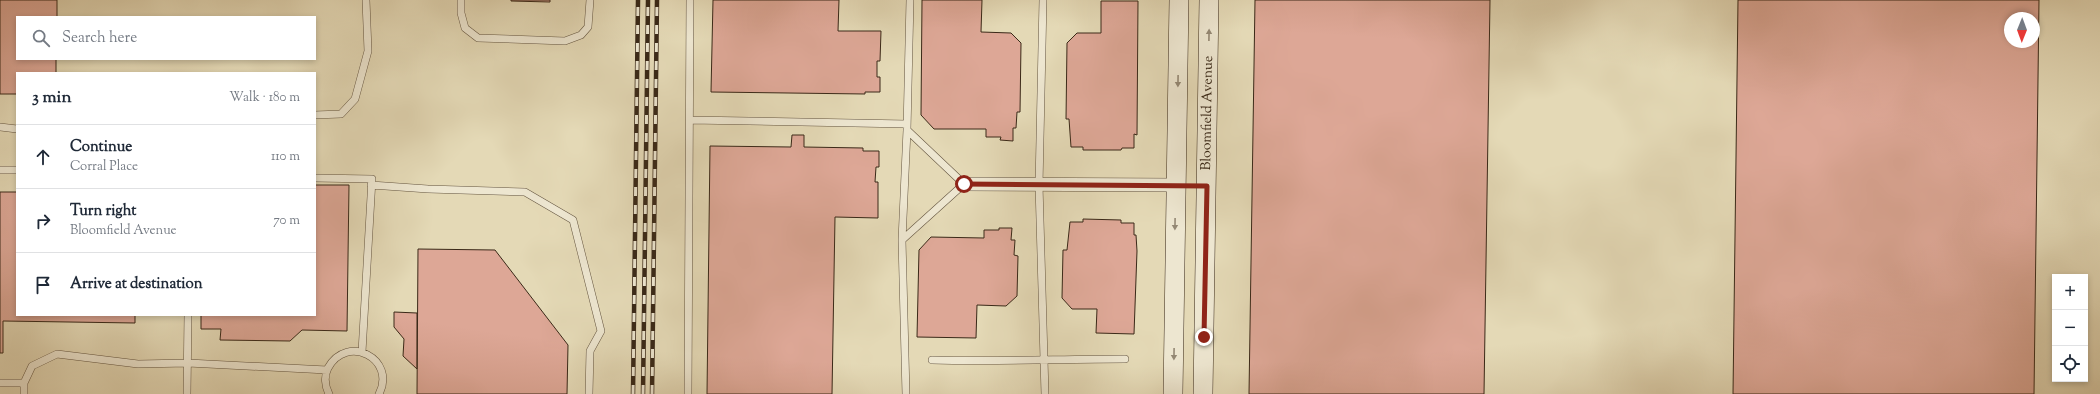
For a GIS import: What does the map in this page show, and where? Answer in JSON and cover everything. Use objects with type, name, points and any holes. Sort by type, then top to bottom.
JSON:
[{"type":"main road","points":[[1173,394],[1179,0]]},
{"type":"main road","name":"Bloomfield Avenue","points":[[1203,394],[1209,0]]},
{"type":"main road","points":[[1176,185],[1207,186]]},
{"type":"street","points":[[964,184],[1176,185]]},
{"type":"lane","points":[[316,115],[341,114],[356,99],[368,51],[366,0]]},
{"type":"lane","points":[[461,0],[461,13],[465,28],[478,38],[565,41],[581,35],[588,28],[590,0]]},
{"type":"lane","points":[[688,394],[690,0]]},
{"type":"lane","points":[[906,394],[902,240],[907,127],[910,0]]},
{"type":"lane","points":[[1043,0],[1039,185],[1045,394]]},
{"type":"lane","points":[[690,120],[907,127],[964,184],[902,240]]},
{"type":"lane","points":[[0,127],[16,129]]},
{"type":"lane","points":[[0,170],[16,170]]},
{"type":"lane","points":[[316,178],[372,179],[362,352]]},
{"type":"lane","points":[[371,186],[525,192],[573,220],[601,331],[590,351],[589,394]]},
{"type":"lane","points":[[187,394],[188,316]]},
{"type":"lane","points":[[329,394],[325,379],[327,370],[332,362],[339,355],[347,352],[362,352],[374,358],[380,366],[383,375],[383,384],[379,394]]},
{"type":"lane","points":[[24,394],[24,383],[32,366],[57,354],[138,364],[188,363],[327,370]]},
{"type":"lane","points":[[932,360],[1003,362],[1044,359],[1125,358]]},
{"type":"lane","points":[[0,383],[24,383]]},
{"type":"building","points":[[0,0],[57,0],[57,16],[16,16],[16,60],[56,60],[56,72],[16,72],[16,94],[0,94]]},
{"type":"building","points":[[550,0],[550,2],[511,1]]},
{"type":"building","points":[[713,0],[839,0],[838,31],[881,31],[880,61],[877,61],[877,77],[880,77],[880,92],[865,92],[865,94],[711,92]]},
{"type":"building","points":[[922,0],[982,0],[981,32],[1011,33],[1021,43],[1020,112],[1017,112],[1016,128],[1013,128],[1013,141],[1000,140],[1001,137],[986,137],[986,129],[934,129],[921,115]]},
{"type":"building","points":[[1255,0],[1490,0],[1484,394],[1249,394]]},
{"type":"building","points":[[1738,0],[2039,0],[2039,12],[2004,12],[2004,48],[2038,48],[2034,394],[1733,394]]},
{"type":"building","points":[[1101,1],[1138,1],[1137,135],[1134,134],[1134,148],[1122,148],[1121,150],[1083,150],[1083,147],[1071,147],[1069,119],[1066,119],[1067,43],[1077,33],[1101,33]]},
{"type":"building","points":[[792,135],[804,135],[804,147],[863,148],[863,151],[879,151],[879,167],[876,167],[875,182],[878,182],[878,218],[835,217],[832,394],[707,394],[710,146],[791,147]]},
{"type":"building","points":[[316,185],[349,185],[347,331],[302,330],[290,341],[220,340],[221,329],[201,329],[201,316],[316,316]]},
{"type":"building","points":[[0,192],[16,192],[16,316],[135,316],[135,323],[3,321],[3,353],[0,353]]},
{"type":"building","points":[[1083,219],[1121,220],[1121,223],[1134,223],[1134,235],[1136,235],[1137,251],[1134,334],[1096,333],[1097,309],[1072,309],[1062,298],[1063,250],[1067,250],[1070,222],[1083,222]]},
{"type":"building","points":[[999,228],[1012,228],[1011,240],[1015,240],[1014,255],[1018,256],[1017,296],[1006,306],[977,305],[976,338],[917,337],[919,250],[931,237],[984,238],[984,230],[999,230]]},
{"type":"building","points":[[418,249],[495,250],[568,345],[567,394],[417,394]]},
{"type":"building","points":[[394,312],[417,313],[417,369],[403,356],[404,339],[394,327]]},
{"type":"railway","points":[[633,394],[638,0]]},
{"type":"railway","points":[[643,394],[648,0]]},
{"type":"railway","points":[[652,394],[657,0]]},
{"type":"route","points":[[964,184],[1207,186],[1204,337]]}]
